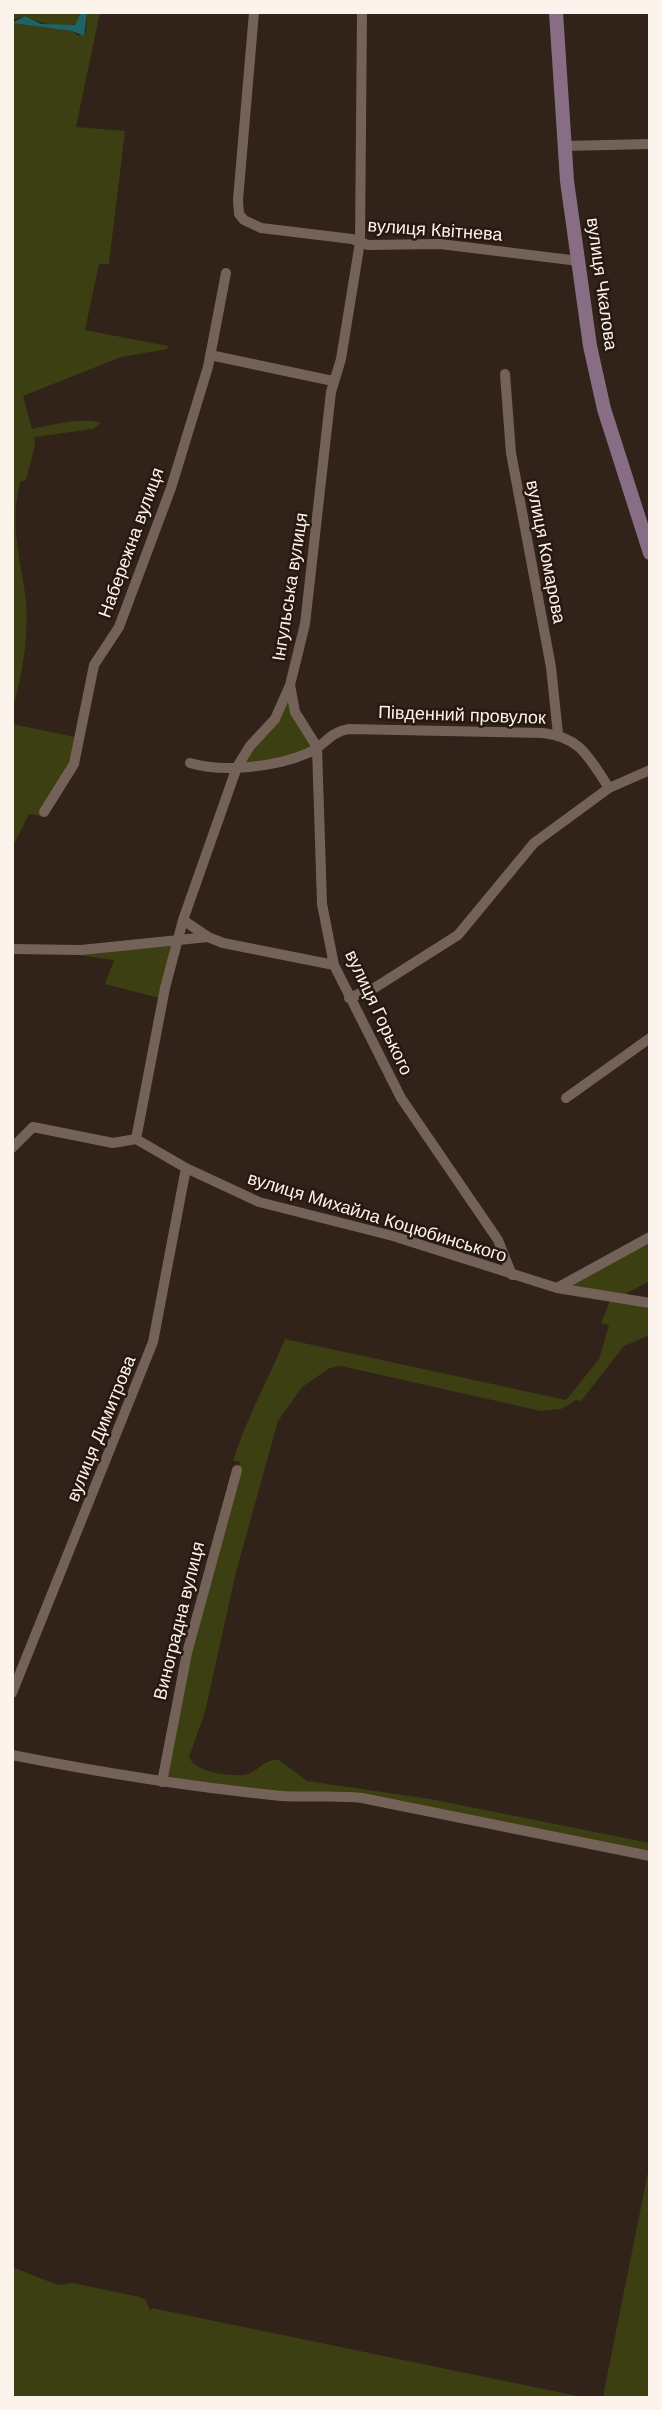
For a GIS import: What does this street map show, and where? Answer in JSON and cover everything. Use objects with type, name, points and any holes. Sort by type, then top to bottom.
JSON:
[{"type":"street","name":"вулиця Квітнева","points":[[254,12],[238,200],[239,214],[249,224],[281,232],[389,246],[482,248],[579,261]]},
{"type":"street","name":"Інгульська вулиця","points":[[136,1139],[141,1098],[183,920],[237,767],[250,746],[275,719],[290,685],[304,624],[333,381],[341,359],[360,242],[362,12]]},
{"type":"street","name":"вулиця Чкалова","points":[[556,12],[565,146],[597,387],[650,553]]},
{"type":"street","points":[[565,146],[650,144]]},
{"type":"street","name":"Набережна вулиця","points":[[44,812],[74,764],[94,665],[119,627],[171,488],[210,355],[226,273]]},
{"type":"street","points":[[210,355],[333,381]]},
{"type":"street","name":"вулиця Комарова","points":[[505,374],[511,453],[529,566],[551,667],[558,734]]},
{"type":"street","points":[[290,685],[295,712],[317,747]]},
{"type":"street","name":"Південний провулок","points":[[303,727],[316,735],[349,729],[558,734],[577,744],[609,788]]},
{"type":"street","points":[[190,763],[224,770],[281,761],[306,754],[331,733]]},
{"type":"street","name":"вулиця Горького","points":[[317,747],[322,904],[334,965],[420,1130],[500,1246],[512,1275]]},
{"type":"street","points":[[349,998],[376,988],[458,935],[534,843],[609,788],[650,770]]},
{"type":"street","points":[[183,920],[208,937],[334,965]]},
{"type":"street","points":[[12,949],[81,950],[208,937]]},
{"type":"street","points":[[566,1098],[650,1038]]},
{"type":"street","points":[[12,1148],[33,1127],[113,1143],[136,1139]]},
{"type":"street","name":"вулиця Михайла Коцюбинського","points":[[136,1139],[186,1168],[259,1202],[393,1236],[557,1288],[650,1303]]},
{"type":"street","name":"вулиця Димитрова","points":[[12,1693],[153,1342],[186,1168]]},
{"type":"street","points":[[557,1288],[650,1237]]},
{"type":"street","points":[[486,1266],[500,1246]]},
{"type":"street","name":"Виноградна вулиця","points":[[162,1782],[166,1747],[190,1640],[237,1470]]},
{"type":"street","points":[[12,1755],[162,1782],[276,1796],[337,1794],[650,1856]]},
{"type":"green space","points":[[12,12],[81,12],[77,23],[58,26],[25,16],[12,20]]},
{"type":"green space","points":[[87,12],[100,12],[76,127],[125,131],[109,264],[99,264],[85,330],[168,346],[167,349],[121,357],[23,396],[32,429],[76,421],[101,423],[93,429],[34,437],[35,445],[26,480],[20,482],[16,525],[27,623],[22,668],[12,711],[12,23],[72,31],[78,36],[86,32]]},
{"type":"green space","points":[[286,697],[311,745],[309,751],[280,759],[245,763],[244,759]]},
{"type":"green space","points":[[12,724],[80,738],[67,777],[41,816],[29,814],[12,848]]},
{"type":"green space","points":[[173,944],[163,999],[105,984],[114,960],[50,951]]},
{"type":"green space","points":[[650,1238],[650,1281],[623,1295],[567,1285]]},
{"type":"green space","points":[[611,1298],[650,1306],[650,1335],[624,1346],[581,1401],[576,1400],[561,1409],[541,1411],[341,1366],[330,1368],[302,1387],[278,1421],[236,1572],[205,1712],[189,1757],[205,1770],[238,1775],[249,1774],[269,1761],[279,1760],[307,1781],[430,1799],[650,1843],[650,1853],[362,1795],[337,1792],[294,1793],[170,1779],[167,1775],[168,1747],[237,1476],[240,1462],[233,1461],[285,1339],[566,1400],[599,1359],[609,1325],[601,1323]]},
{"type":"green space","points":[[650,2162],[650,2398],[603,2398],[604,2391]]},
{"type":"green space","points":[[12,2267],[58,2285],[73,2283],[140,2297],[146,2300],[150,2311],[152,2308],[587,2398],[12,2398]]},
{"type":"water","points":[[81,12],[87,12],[84,36],[72,31],[12,23],[25,16],[41,24],[75,25]]}]
